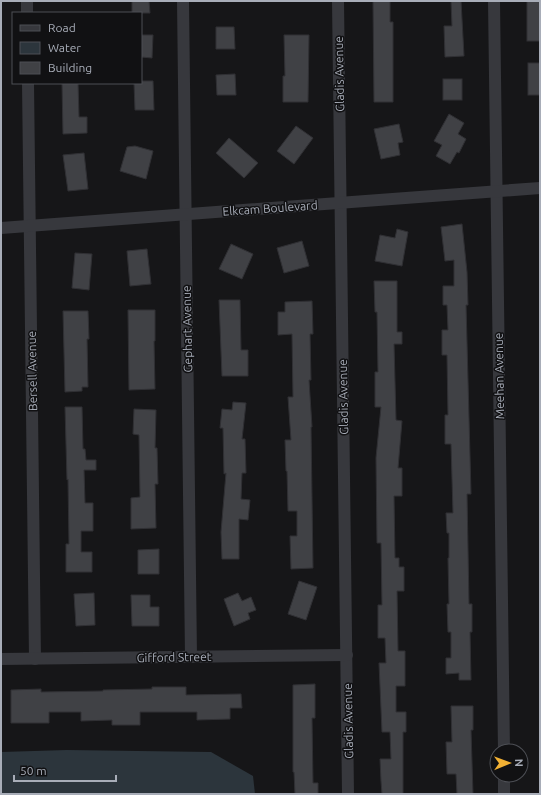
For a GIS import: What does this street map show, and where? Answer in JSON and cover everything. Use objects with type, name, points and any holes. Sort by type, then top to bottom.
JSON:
[{"type":"street","points":[[27,1],[27,12]]},
{"type":"street","name":"Gephart Avenue","points":[[183,1],[191,657]]},
{"type":"street","name":"Gladis Avenue","points":[[338,1],[348,794]]},
{"type":"street","name":"Meehan Avenue","points":[[494,1],[504,743]]},
{"type":"street","name":"Bersell Avenue","points":[[28,84],[35,659]]},
{"type":"street","name":"Elkcam Boulevard","points":[[1,228],[540,188]]},
{"type":"street","name":"Gifford Street","points":[[1,660],[347,655]]},
{"type":"street","points":[[504,783],[504,794]]},
{"type":"water","points":[[67,750],[211,752],[253,776],[255,794],[1,794],[1,752]]},
{"type":"building","points":[[132,1],[149,1],[150,13],[132,12]]},
{"type":"building","points":[[373,1],[390,1],[390,22],[393,22],[393,102],[374,102]]},
{"type":"building","points":[[451,1],[461,1],[464,56],[445,57],[444,26],[452,26]]},
{"type":"building","points":[[527,1],[540,1],[540,41],[527,41]]},
{"type":"building","points":[[216,27],[234,27],[235,49],[216,49]]},
{"type":"building","points":[[142,35],[153,35],[152,58],[142,57]]},
{"type":"building","points":[[284,35],[309,35],[308,102],[283,102],[283,76],[285,76]]},
{"type":"building","points":[[528,63],[540,63],[540,95],[528,95]]},
{"type":"building","points":[[235,74],[236,95],[217,95],[216,75]]},
{"type":"building","points":[[443,79],[462,79],[462,100],[443,100]]},
{"type":"building","points":[[142,81],[153,81],[154,110],[135,110],[134,84],[142,84]]},
{"type":"building","points":[[62,84],[78,84],[79,117],[87,117],[87,133],[63,134]]},
{"type":"building","points":[[449,114],[464,123],[458,134],[466,139],[459,153],[457,152],[450,164],[436,156],[442,145],[434,141]]},
{"type":"building","points":[[399,124],[403,142],[398,143],[400,155],[381,159],[374,129]]},
{"type":"building","points":[[296,126],[313,138],[294,164],[277,151]]},
{"type":"building","points":[[229,138],[258,163],[244,178],[216,153]]},
{"type":"building","points":[[135,146],[153,151],[146,179],[120,171],[127,147]]},
{"type":"building","points":[[84,153],[88,189],[68,191],[63,155]]},
{"type":"building","points":[[462,224],[467,272],[468,305],[466,305],[471,494],[467,494],[469,604],[472,604],[472,632],[470,632],[471,680],[459,680],[459,673],[446,674],[446,658],[451,658],[451,632],[448,632],[447,604],[449,604],[449,533],[447,533],[446,513],[453,513],[451,444],[445,444],[445,415],[448,415],[447,355],[442,355],[442,330],[448,330],[447,305],[443,305],[443,286],[454,286],[454,260],[445,261],[441,227]]},
{"type":"building","points":[[397,229],[408,232],[402,266],[375,261],[380,235],[395,238]]},
{"type":"building","points":[[302,241],[309,266],[284,273],[277,248]]},
{"type":"building","points":[[231,244],[253,254],[242,279],[219,269]]},
{"type":"building","points":[[147,249],[151,284],[130,286],[127,251]]},
{"type":"building","points":[[75,253],[92,254],[89,290],[72,288]]},
{"type":"building","points":[[374,281],[397,281],[397,332],[402,332],[402,344],[394,344],[396,420],[402,421],[398,468],[402,468],[402,496],[394,496],[395,558],[399,558],[399,567],[404,567],[404,591],[397,591],[398,651],[405,651],[405,686],[396,686],[396,712],[406,712],[406,732],[403,732],[403,794],[382,794],[381,781],[380,759],[391,759],[390,732],[382,732],[379,663],[386,663],[385,638],[378,638],[378,605],[382,605],[381,543],[377,543],[376,458],[381,407],[375,407],[375,372],[378,372],[377,312],[375,312]]},
{"type":"building","points":[[219,300],[240,300],[241,350],[248,350],[248,376],[222,376]]},
{"type":"building","points":[[312,301],[313,334],[310,334],[311,380],[309,380],[312,427],[313,568],[291,569],[290,536],[297,536],[297,511],[288,511],[285,440],[291,440],[288,397],[293,397],[292,334],[278,335],[278,312],[285,312],[285,302]]},
{"type":"building","points":[[128,310],[155,310],[155,389],[129,390]]},
{"type":"building","points":[[63,311],[88,311],[88,387],[82,387],[82,391],[65,392]]},
{"type":"building","points":[[233,402],[246,403],[242,439],[245,439],[246,473],[242,473],[241,499],[250,500],[248,520],[239,519],[239,559],[222,559],[221,532],[226,473],[224,474],[223,428],[220,428],[222,409],[232,410]]},
{"type":"building","points":[[65,407],[82,407],[83,449],[85,449],[86,460],[96,460],[96,470],[84,470],[85,503],[93,503],[93,531],[81,531],[81,552],[92,552],[92,572],[66,572],[66,544],[69,544]]},
{"type":"building","points":[[134,409],[156,410],[155,448],[157,448],[158,484],[155,484],[156,528],[131,529],[131,498],[140,497],[139,435],[133,434]]},
{"type":"building","points":[[159,549],[159,574],[138,574],[138,550]]},
{"type":"building","points":[[299,581],[317,587],[306,620],[288,614]]},
{"type":"building","points":[[94,593],[95,625],[76,626],[74,594]]},
{"type":"building","points":[[238,593],[242,601],[251,597],[256,610],[248,613],[250,619],[234,626],[224,599]]},
{"type":"building","points":[[131,595],[150,595],[150,607],[159,607],[159,626],[132,626]]},
{"type":"building","points":[[315,684],[315,718],[312,718],[313,783],[318,783],[318,794],[295,794],[293,772],[293,685]]},
{"type":"building","points":[[152,687],[186,687],[186,695],[241,694],[242,708],[230,708],[230,719],[197,720],[197,712],[140,712],[140,725],[112,725],[112,720],[81,721],[81,712],[49,712],[49,723],[11,723],[11,690],[41,689],[41,692],[103,691],[152,689]]},
{"type":"building","points":[[451,706],[473,706],[473,730],[471,730],[473,794],[457,794],[456,774],[447,774],[446,742],[452,742]]}]
